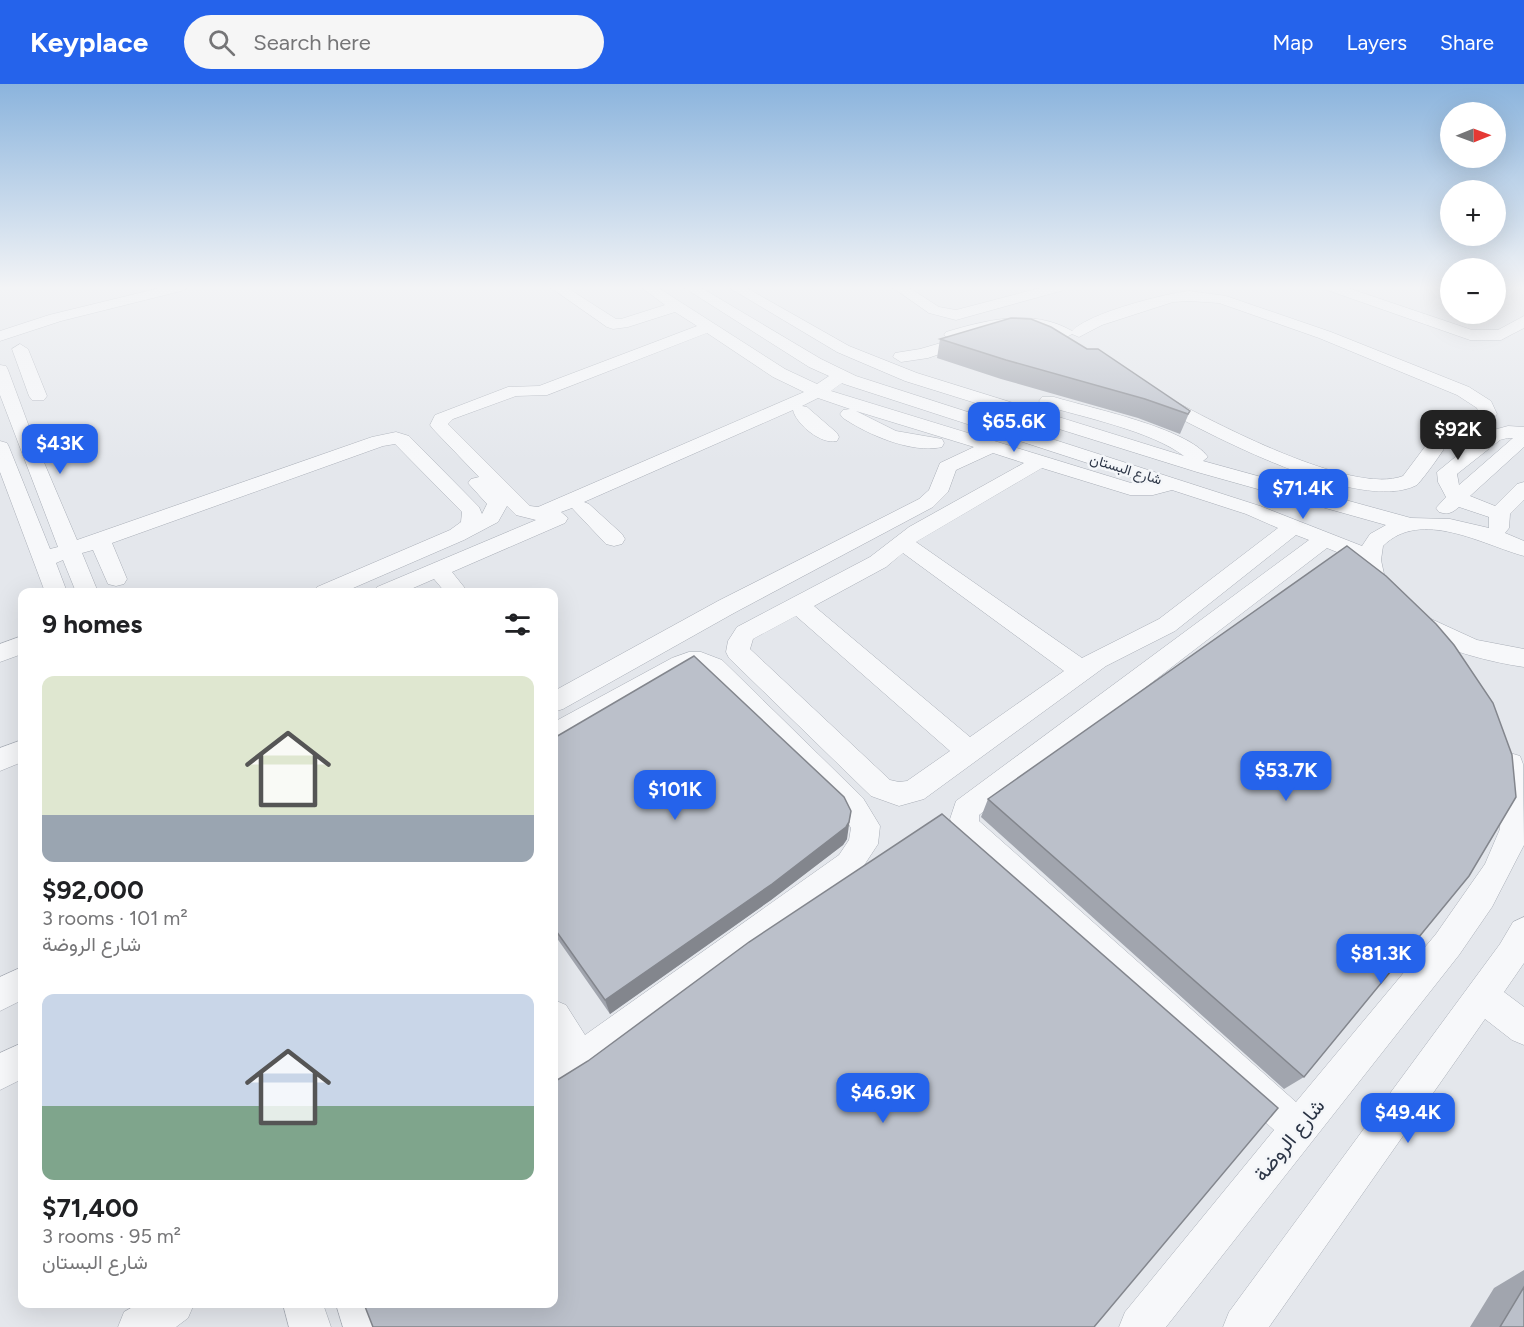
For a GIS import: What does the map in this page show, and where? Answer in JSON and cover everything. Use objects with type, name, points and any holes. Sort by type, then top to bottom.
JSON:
[{"type":"street","points":[[621,351],[640,345]]},
{"type":"street","points":[[661,345],[541,391],[514,391],[447,414],[441,419],[440,425],[523,511],[540,514],[827,396]]},
{"type":"street","points":[[722,345],[745,368],[800,406],[814,425],[830,437]]},
{"type":"street","points":[[733,345],[779,373],[827,396],[849,414],[881,433],[926,443],[992,442],[1039,462],[1130,489],[1154,489],[1172,483]]},
{"type":"street","name":"شارع البستان","points":[[788,345],[842,376],[992,442],[1172,483],[1253,510],[1369,557]]},
{"type":"street","name":"شارع البستان","points":[[837,345],[892,371],[1201,463],[1280,490],[1416,525]]},
{"type":"street","points":[[873,345],[896,355],[1161,435],[1179,443],[1201,463],[1254,460]]},
{"type":"street","points":[[896,355],[928,345]]},
{"type":"street","points":[[896,355],[934,350],[952,345]]},
{"type":"street","points":[[1318,500],[1281,472],[1205,437],[1144,395],[1239,440],[1292,462],[1364,485],[1391,486],[1411,480],[1416,475],[1424,457],[1488,414],[1485,405],[1472,395],[1349,345]]},
{"type":"street","points":[[20,349],[38,396]]},
{"type":"street","points":[[934,350],[933,359],[939,367]]},
{"type":"street","points":[[756,428],[827,396],[842,376]]},
{"type":"street","points":[[31,378],[3,378],[22,432],[85,588]]},
{"type":"street","points":[[387,584],[438,569],[582,508],[800,406]]},
{"type":"street","points":[[0,438],[22,432]]},
{"type":"street","points":[[41,551],[67,542],[104,539],[380,441],[411,433],[431,434],[448,452]]},
{"type":"street","points":[[1500,513],[1473,506],[1458,497],[1448,482],[1447,472],[1471,452],[1500,434],[1524,433]]},
{"type":"street","points":[[300,461],[350,443],[396,438],[407,443],[472,512],[471,524],[458,534],[447,549],[387,584]]},
{"type":"street","points":[[1383,591],[1375,579],[1369,557],[1375,542],[1382,536],[1416,525],[1458,497],[1500,457],[1524,438]]},
{"type":"street","points":[[1446,441],[1471,452]]},
{"type":"street","points":[[558,700],[726,607],[926,503],[938,492],[943,480],[970,464],[992,442]]},
{"type":"street","points":[[0,447],[10,497],[41,551],[55,588]]},
{"type":"street","points":[[1039,462],[916,532],[904,544],[878,562],[745,633],[740,641],[738,652],[881,788],[899,794],[914,791],[1097,660],[1167,625],[1294,526]]},
{"type":"street","points":[[334,588],[491,518],[497,503],[476,480]]},
{"type":"street","points":[[1515,545],[1498,523],[1500,513],[1524,488]]},
{"type":"street","points":[[1253,510],[1283,510],[1289,507],[1290,501],[1280,490]]},
{"type":"street","points":[[104,539],[124,523],[175,504]]},
{"type":"street","points":[[582,508],[614,539]]},
{"type":"street","points":[[1416,525],[1461,528],[1515,545]]},
{"type":"street","points":[[1298,1128],[968,829],[964,819],[966,808],[1326,538]]},
{"type":"street","points":[[104,539],[116,579]]},
{"type":"street","points":[[904,544],[1082,671]]},
{"type":"street","points":[[438,569],[455,588]]},
{"type":"street","points":[[798,605],[969,751]]},
{"type":"street","points":[[1467,677],[1445,651],[1405,612],[1435,631],[1465,645],[1487,652],[1524,658]]},
{"type":"street","points":[[0,645],[18,638]]},
{"type":"street","points":[[0,653],[18,646]]},
{"type":"street","points":[[558,732],[681,664],[692,661],[704,662],[713,666],[853,806],[866,826],[863,844],[849,864],[567,1069],[558,1033]]},
{"type":"street","name":"شارع الروضة","points":[[1140,1327],[1462,923],[1494,876],[1509,847],[1515,823],[1512,773],[1499,731]]},
{"type":"street","points":[[0,760],[18,753]]},
{"type":"street","points":[[1244,1327],[1511,955],[1524,932]]},
{"type":"street","points":[[0,995],[18,985]]},
{"type":"street","points":[[1481,996],[1524,1028]]},
{"type":"street","points":[[0,1073],[18,1062]]},
{"type":"street","points":[[139,1327],[168,1308]]},
{"type":"street","points":[[304,1308],[310,1327]]},
{"type":"street","points":[[357,1308],[364,1327]]},
{"type":"building","points":[[959,345],[1080,345],[1087,349],[1098,349],[1190,411],[1188,414],[1145,399]]},
{"type":"building","points":[[1347,546],[1386,576],[1436,624],[1454,645],[1493,703],[1512,755],[1516,797],[1469,876],[1304,1077],[988,799]]},
{"type":"building","points":[[694,656],[844,797],[851,811],[849,822],[846,827],[772,884],[605,1000],[558,934],[558,736]]},
{"type":"building","points":[[942,814],[1278,1108],[1094,1327],[373,1327],[366,1308],[558,1308],[558,1080],[588,1061],[749,942]]},
{"type":"building","points":[[1524,1287],[1524,1327],[1500,1327]]}]
